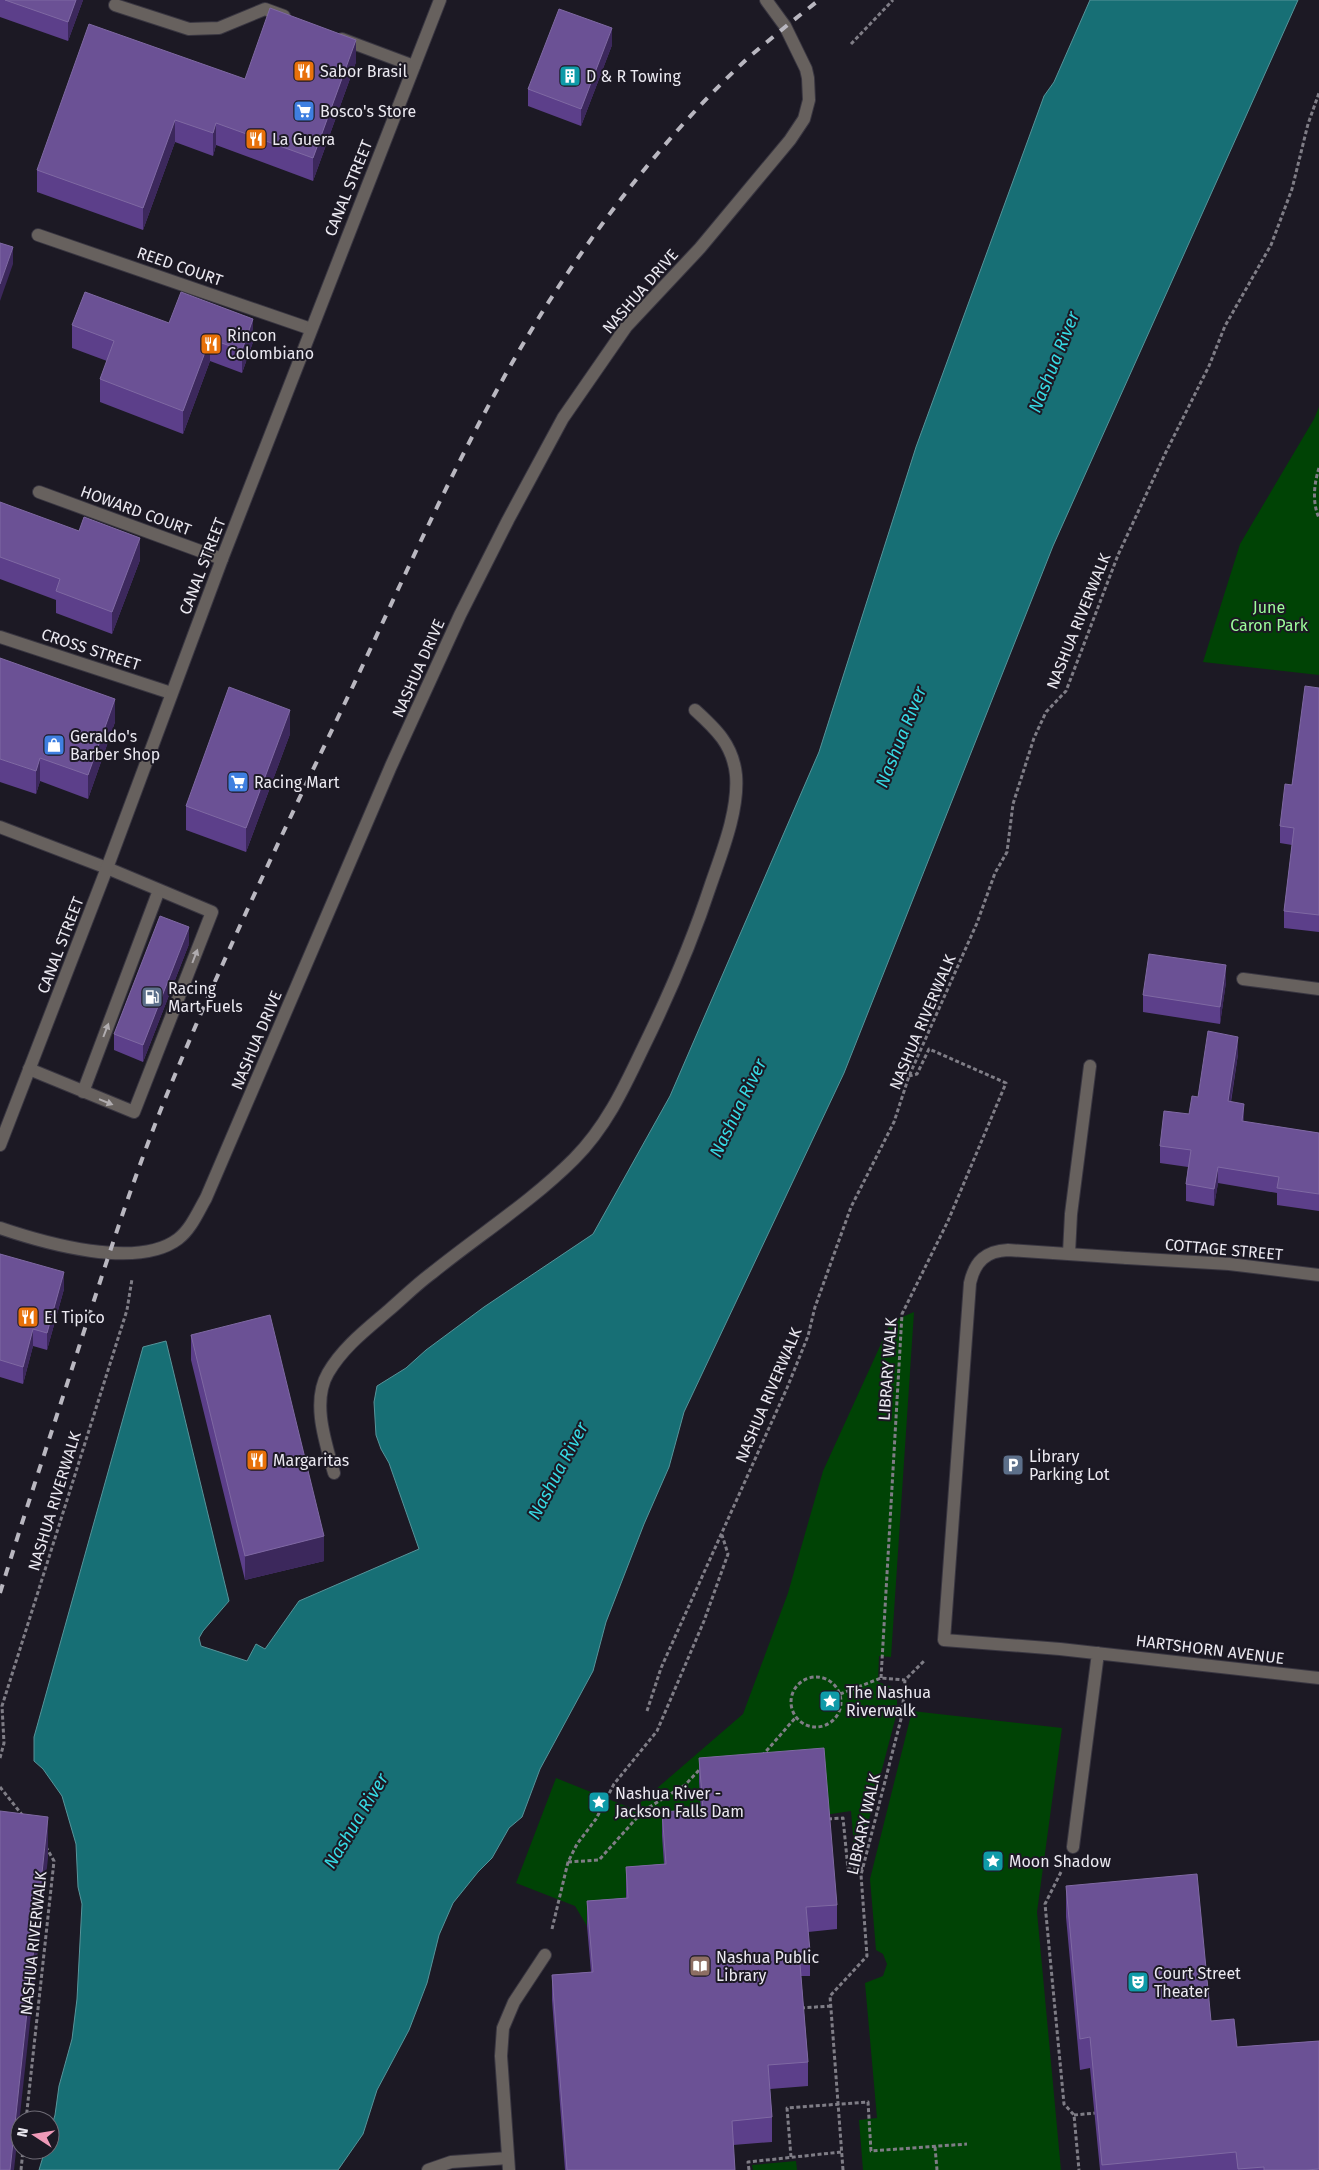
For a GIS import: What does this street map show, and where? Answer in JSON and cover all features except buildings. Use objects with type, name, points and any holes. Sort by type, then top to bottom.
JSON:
[{"type":"street","name":"CANAL STREET","points":[[0,1145],[107,868],[222,559],[440,0]]},
{"type":"street","name":"NASHUA DRIVE","points":[[0,1228],[33,1239],[86,1251],[109,1253],[132,1252],[166,1246],[178,1239],[188,1229],[206,1198],[388,774],[456,624],[508,520],[564,418],[626,327],[700,248],[790,140],[804,119],[809,100],[806,69],[782,21],[766,0]]},
{"type":"street","points":[[115,6],[190,29],[219,28],[265,9],[299,22]]},
{"type":"street","points":[[334,36],[414,66]]},
{"type":"street","name":"REED COURT","points":[[38,234],[311,329]]},
{"type":"street","name":"HOWARD COURT","points":[[39,492],[222,559]]},
{"type":"street","name":"CROSS STREET","points":[[0,637],[171,693]]},
{"type":"street","points":[[334,1473],[322,1430],[320,1402],[326,1375],[342,1351],[432,1273],[491,1229],[574,1159],[601,1128],[621,1095],[676,981],[726,842],[733,806],[736,776],[729,750],[718,731],[695,710]]},
{"type":"street","points":[[0,827],[107,868],[212,912],[134,1112],[29,1069]]},
{"type":"street","points":[[83,1092],[159,890]]},
{"type":"street","points":[[1243,979],[1319,989]]},
{"type":"street","points":[[1069,1253],[1071,1214],[1090,1066]]},
{"type":"street","name":"COTTAGE STREET","points":[[944,1640],[972,1273],[982,1258],[990,1252],[998,1250],[1069,1253],[1229,1264],[1319,1275]]},
{"type":"street","name":"HARTSHORN AVENUE","points":[[944,1640],[1098,1653],[1319,1678]]},
{"type":"street","points":[[1073,1847],[1098,1653]]},
{"type":"street","points":[[428,2170],[451,2162],[509,2164],[501,2056],[503,2028],[514,2002],[545,1955]]},
{"type":"path","points":[[851,44],[893,0]]},
{"type":"path","name":"NASHUA RIVERWALK","points":[[647,1711],[661,1668],[722,1534],[808,1336],[815,1306],[851,1207],[894,1122],[909,1076],[977,923],[995,873],[1006,852],[1013,804],[1034,738],[1046,712],[1066,691],[1118,555],[1161,462],[1209,366],[1224,326],[1272,245],[1292,189],[1308,124],[1319,93]]},
{"type":"path","points":[[1319,468],[1314,493],[1319,518]]},
{"type":"path","name":"LIBRARY WALK","points":[[881,1678],[902,1314],[948,1221],[1006,1083],[929,1050],[917,1074],[909,1076]]},
{"type":"path","name":"NASHUA RIVERWALK","points":[[0,1758],[4,1743],[2,1706],[127,1310],[131,1289],[132,1252]]},
{"type":"path","points":[[545,1955],[568,1862],[582,1835],[603,1807],[614,1784],[657,1731],[704,1621],[728,1554],[722,1534]]},
{"type":"path","points":[[840,1694],[881,1678],[906,1680],[944,1640]]},
{"type":"path","points":[[814,1677],[827,1680],[840,1694],[841,1703],[838,1712],[834,1720],[826,1725],[807,1726],[796,1717],[791,1704],[792,1694],[797,1686],[804,1680],[814,1677]]},
{"type":"path","name":"LIBRARY WALK","points":[[843,2170],[830,1996],[867,1956],[861,1875],[902,1715],[906,1680]]},
{"type":"path","points":[[755,1758],[760,1758],[796,1717]]},
{"type":"path","points":[[568,1862],[599,1860],[643,1811],[685,1785],[706,1762]]},
{"type":"path","points":[[0,1786],[23,1817]]},
{"type":"path","points":[[828,1819],[843,1818],[848,1869],[863,1868]]},
{"type":"path","name":"NASHUA RIVERWALK","points":[[27,2110],[54,1861],[41,1840]]},
{"type":"path","points":[[1073,1847],[1045,1904],[1064,2104],[1074,2115],[1079,2170]]},
{"type":"path","points":[[801,2008],[831,2006]]},
{"type":"path","points":[[790,2157],[787,2108],[838,2104],[868,2102],[871,2152],[966,2144]]},
{"type":"path","points":[[1074,2115],[1095,2113]]},
{"type":"path","points":[[935,2147],[937,2170]]},
{"type":"path","points":[[749,2170],[748,2162],[842,2152]]},
{"type":"green space","name":"June Caron Park","points":[[1319,407],[1319,675],[1203,662],[1240,544],[1314,419]]},
{"type":"green space","points":[[914,1312],[891,1657],[879,1656],[878,1682],[892,1687],[897,1700],[897,1712],[859,1857],[855,1858],[851,1811],[703,1833],[666,1888],[628,1922],[587,1926],[575,1906],[516,1883],[556,1778],[633,1809],[743,1714],[788,1593],[823,1471],[891,1322]]},
{"type":"green space","points":[[912,1711],[1062,1728],[1037,1912],[1061,2170],[863,2170],[859,2120],[877,2118],[865,1983],[883,1976],[887,1964],[883,1954],[876,1950],[870,1879]]},
{"type":"green space","points":[[796,2161],[797,2170],[753,2170],[752,2165]]},
{"type":"water","name":"Nashua River","points":[[1090,0],[1298,0],[1053,546],[844,1073],[684,1412],[669,1467],[644,1524],[606,1622],[593,1671],[540,1769],[522,1817],[509,1828],[492,1858],[453,1903],[439,1935],[427,1983],[409,2030],[377,2090],[363,2134],[338,2170],[39,2170],[42,2160],[60,2160],[60,2110],[56,2110],[59,2086],[72,2039],[77,1999],[82,1904],[78,1887],[76,1844],[62,1796],[43,1769],[34,1761],[34,1737],[143,1347],[166,1341],[229,1601],[203,1631],[199,1638],[201,1646],[247,1661],[256,1644],[265,1649],[299,1601],[419,1549],[389,1463],[376,1435],[374,1402],[377,1386],[406,1368],[426,1350],[484,1307],[593,1234],[670,1096],[819,752],[916,447],[1044,96],[1054,82]]},
{"type":"railway","points":[[0,1593],[108,1259],[161,1109],[183,1055],[303,791],[427,528],[479,423],[536,322],[587,245],[629,188],[723,82],[748,58],[819,0]]},
{"type":"place","name":"Sabor Brasil","points":[[304,71]]},
{"type":"place","name":"D & R Towing","points":[[570,76]]},
{"type":"place","name":"Bosco's Store","points":[[304,111]]},
{"type":"place","name":"La Guera","points":[[256,139]]},
{"type":"place","name":"Rincon Colombiano","points":[[211,344]]},
{"type":"place","name":"Geraldo's Barber Shop","points":[[54,745]]},
{"type":"place","name":"Racing Mart","points":[[238,782]]},
{"type":"place","name":"Racing Mart Fuels","points":[[152,997]]},
{"type":"place","name":"El Tipico","points":[[28,1317]]},
{"type":"place","name":"Margaritas","points":[[257,1460]]},
{"type":"place","name":"Library Parking Lot","points":[[1013,1465]]},
{"type":"place","name":"The Nashua Riverwalk","points":[[830,1701]]},
{"type":"place","name":"Nashua River - Jackson Falls Dam","points":[[599,1802]]},
{"type":"place","name":"Moon Shadow","points":[[993,1861]]},
{"type":"place","name":"Nashua Public Library","points":[[700,1966]]},
{"type":"place","name":"Court Street Theater","points":[[1138,1982]]}]
